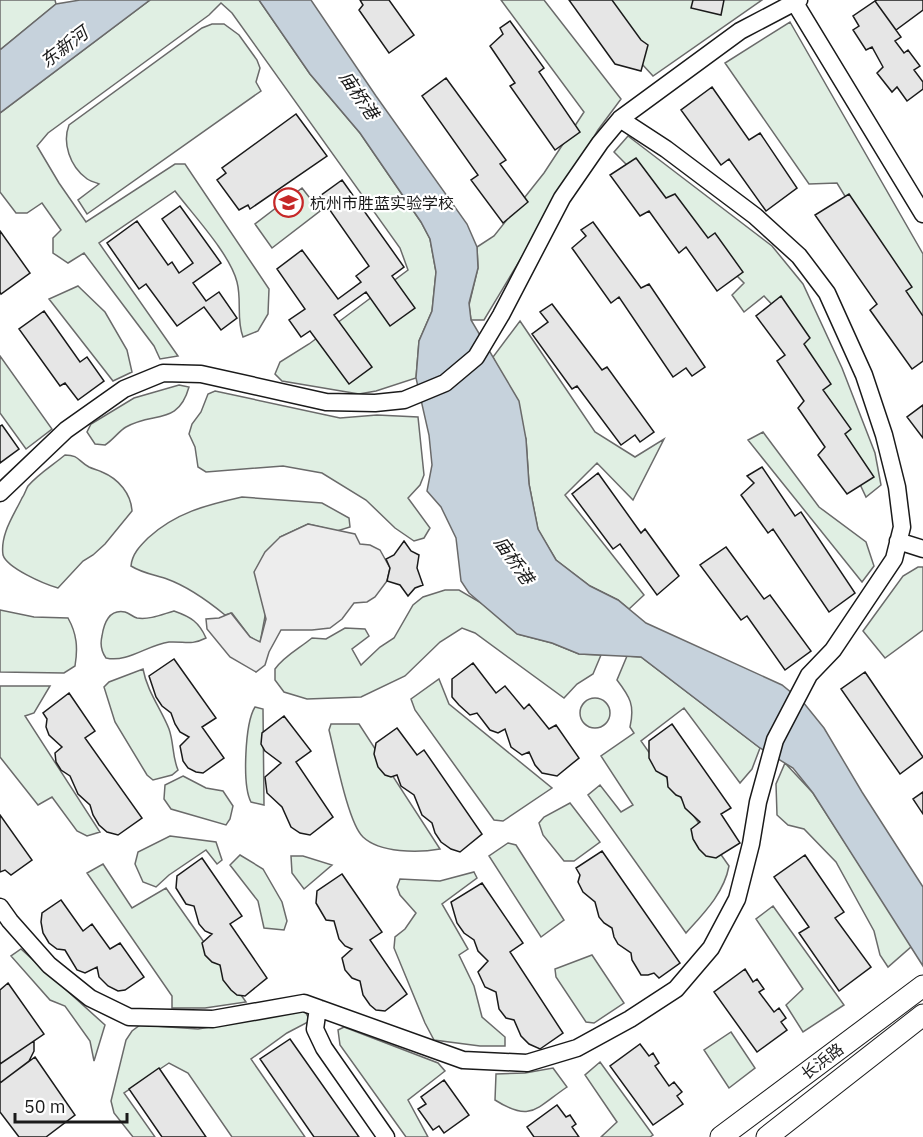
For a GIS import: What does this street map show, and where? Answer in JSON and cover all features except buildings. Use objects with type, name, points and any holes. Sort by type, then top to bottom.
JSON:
[{"type":"main road","name":"长浜路","points":[[721,1137],[923,986]]},
{"type":"main road","name":"长浜路","points":[[767,1137],[920,1017]]},
{"type":"street","points":[[0,493],[66,430],[124,389],[163,373],[201,374],[326,402],[404,400],[444,383],[476,357],[504,310],[562,198],[600,142],[620,119],[740,32],[797,2],[923,214]]},
{"type":"street","points":[[0,907],[49,965],[90,998],[129,1017],[213,1019],[304,1003],[463,1060],[526,1064],[578,1048],[630,1019],[676,989],[711,948],[737,899],[751,844],[758,802],[775,740],[809,675],[833,650],[894,559],[902,527],[897,487],[884,435],[864,375],[827,293],[799,256],[755,216],[666,149],[620,119]]},
{"type":"street","points":[[898,541],[923,549]]},
{"type":"street","points":[[318,1008],[315,1029],[324,1048],[386,1137]]},
{"type":"green space","points":[[0,0],[55,0],[56,4],[0,50]]},
{"type":"green space","points":[[150,0],[259,0],[310,74],[360,133],[421,222],[430,239],[436,272],[432,311],[419,341],[416,378],[359,394],[282,381],[275,374],[280,362],[309,344],[408,270],[400,248],[232,13],[221,3],[209,15],[48,133],[37,146],[86,222],[175,164],[185,164],[269,289],[268,314],[258,331],[243,337],[237,282],[233,271],[219,247],[175,191],[99,243],[178,356],[160,359],[154,346],[84,253],[68,263],[53,253],[53,238],[61,230],[42,203],[27,213],[16,213],[0,192],[0,113]]},
{"type":"green space","points":[[501,0],[544,0],[621,99],[598,130],[484,320],[471,320],[469,305],[478,268],[477,247],[494,236],[544,173],[584,112]]},
{"type":"green space","points":[[598,0],[762,0],[653,76],[630,51]]},
{"type":"green space","points":[[790,22],[923,254],[923,324],[837,183],[809,184],[725,63]]},
{"type":"green space","points":[[212,24],[224,24],[239,35],[257,60],[260,68],[256,82],[261,91],[87,214],[78,200],[99,184],[90,181],[80,173],[72,161],[66,139],[69,125],[202,28]]},
{"type":"green space","points":[[628,136],[772,246],[803,284],[842,368],[875,453],[881,485],[866,497],[779,312],[764,296],[744,312],[732,295],[744,283],[614,152]]},
{"type":"green space","points":[[302,188],[320,211],[272,248],[255,224]]},
{"type":"green space","points":[[78,286],[105,312],[127,350],[132,372],[113,381],[49,299]]},
{"type":"green space","points":[[520,321],[595,432],[635,457],[664,439],[633,500],[597,463],[565,495],[644,595],[629,609],[618,600],[590,586],[556,560],[538,530],[529,484],[526,439],[493,357]]},
{"type":"green space","points":[[0,356],[52,429],[26,449],[0,413]]},
{"type":"green space","points":[[179,385],[189,387],[184,399],[172,413],[136,422],[126,427],[105,445],[95,444],[87,432],[91,424],[134,398]]},
{"type":"green space","points":[[215,391],[340,418],[377,415],[418,417],[424,475],[420,485],[408,498],[430,528],[424,538],[414,541],[395,528],[366,500],[322,473],[283,466],[206,472],[198,467],[195,447],[189,434],[208,394]]},
{"type":"green space","points":[[763,432],[819,507],[866,542],[874,566],[862,582],[748,440]]},
{"type":"green space","points":[[65,455],[76,457],[89,467],[114,479],[127,493],[132,511],[105,544],[83,561],[58,588],[11,565],[3,555],[3,547],[8,525],[28,486]]},
{"type":"green space","points":[[242,497],[322,503],[349,518],[350,527],[337,531],[308,524],[280,537],[260,643],[250,637],[232,613],[225,615],[183,586],[131,566],[139,547],[169,522],[204,507]]},
{"type":"green space","points":[[918,567],[923,567],[923,630],[885,658],[863,631],[903,576]]},
{"type":"green space","points":[[445,590],[459,590],[483,604],[518,634],[552,643],[579,654],[601,655],[593,674],[577,684],[564,698],[475,633],[462,628],[440,642],[405,676],[361,697],[307,699],[284,692],[275,680],[275,669],[292,652],[312,638],[326,639],[345,628],[365,629],[369,636],[352,649],[361,665],[380,647],[394,638],[413,605],[423,597]]},
{"type":"green space","points":[[0,610],[34,617],[68,618],[76,641],[75,666],[64,673],[0,672]]},
{"type":"green space","points":[[174,611],[194,621],[206,638],[191,643],[169,642],[130,656],[106,658],[102,650],[101,639],[106,622],[111,615],[125,612],[137,618],[147,618]]},
{"type":"green space","points":[[627,656],[641,657],[760,748],[752,769],[740,783],[684,708],[641,741],[729,866],[718,894],[686,933],[588,795],[600,785],[621,812],[633,805],[601,756],[634,733],[630,727],[632,707],[617,680]]},
{"type":"green space","points":[[143,669],[151,692],[169,729],[178,770],[172,775],[153,780],[147,775],[115,722],[104,687],[109,682]]},
{"type":"green space","points":[[439,679],[449,704],[552,788],[503,821],[494,820],[415,710],[411,699]]},
{"type":"green space","points":[[0,686],[50,686],[34,713],[25,716],[100,832],[87,836],[77,831],[52,797],[38,805],[0,757]]},
{"type":"green space","points":[[595,698],[606,702],[610,713],[606,724],[595,728],[584,724],[580,713],[584,702]]},
{"type":"green space","points":[[255,707],[263,709],[264,805],[251,802],[246,782],[247,740]]},
{"type":"green space","points":[[331,724],[359,724],[440,849],[410,851],[389,849],[363,837],[352,818],[343,787],[329,730]]},
{"type":"green space","points":[[785,763],[813,793],[912,946],[888,967],[880,955],[874,931],[836,862],[804,829],[788,825],[777,815],[776,784]]},
{"type":"green space","points":[[183,776],[206,788],[223,791],[233,806],[226,825],[171,809],[164,799],[165,785]]},
{"type":"green space","points":[[570,803],[600,842],[574,861],[564,861],[543,835],[539,823],[544,817]]},
{"type":"green space","points":[[170,836],[216,842],[222,860],[217,864],[206,850],[169,875],[156,887],[143,882],[135,864],[138,852]]},
{"type":"green space","points":[[508,843],[516,845],[564,920],[541,937],[489,856]]},
{"type":"green space","points":[[240,855],[263,869],[282,902],[287,921],[284,930],[264,928],[258,901],[230,865]]},
{"type":"green space","points":[[291,856],[303,856],[332,865],[304,889],[292,873]]},
{"type":"green space","points":[[103,864],[132,908],[166,888],[246,1002],[205,1008],[172,1008],[172,996],[87,873]]},
{"type":"green space","points":[[474,872],[477,878],[442,904],[468,949],[459,955],[474,986],[482,1017],[505,1037],[505,1046],[480,1046],[434,1040],[394,948],[395,937],[405,929],[416,913],[400,895],[397,887],[400,879],[440,881]]},
{"type":"green space","points":[[773,906],[844,1005],[803,1032],[786,1005],[803,989],[756,919]]},
{"type":"green space","points":[[21,949],[105,1025],[94,1061],[90,1041],[65,1006],[50,1000],[11,956]]},
{"type":"green space","points":[[592,955],[624,1003],[594,1023],[586,1022],[556,977],[555,969]]},
{"type":"green space","points":[[305,1011],[310,1021],[287,1033],[251,1059],[305,1137],[232,1137],[188,1073],[169,1063],[124,1093],[155,1137],[133,1137],[114,1113],[111,1101],[126,1040],[140,1025],[198,1029]]},
{"type":"green space","points":[[344,1027],[438,1063],[445,1071],[408,1100],[428,1137],[406,1137],[340,1045],[338,1030]]},
{"type":"green space","points":[[731,1032],[755,1068],[729,1088],[704,1050]]},
{"type":"green space","points":[[600,1062],[653,1135],[650,1137],[601,1137],[617,1122],[585,1075]]},
{"type":"green space","points":[[553,1068],[567,1087],[533,1110],[517,1111],[495,1100],[496,1074],[525,1073]]},
{"type":"shaded area","points":[[308,524],[355,534],[360,544],[370,545],[380,550],[390,568],[387,581],[375,597],[367,602],[354,603],[342,619],[330,628],[281,630],[265,665],[256,672],[230,657],[207,629],[206,619],[219,618],[231,613],[250,637],[260,642],[266,619],[254,572],[265,552],[280,537]]},
{"type":"water","name":"东新河","points":[[80,0],[150,0],[0,113],[0,50],[56,4]]},
{"type":"water","name":"庙桥港","points":[[259,0],[311,0],[467,224],[477,247],[478,268],[469,303],[471,320],[519,401],[526,439],[529,484],[538,529],[556,560],[590,586],[618,600],[646,623],[782,685],[803,702],[824,728],[923,887],[923,966],[813,793],[793,768],[760,748],[641,657],[579,654],[552,643],[517,634],[469,593],[461,581],[456,538],[441,507],[427,491],[432,465],[429,435],[416,378],[419,341],[432,311],[436,272],[430,239],[421,222],[360,133],[310,74]]},
{"type":"place","name":"杭州市胜蓝实验学校","points":[[289,203]]}]
